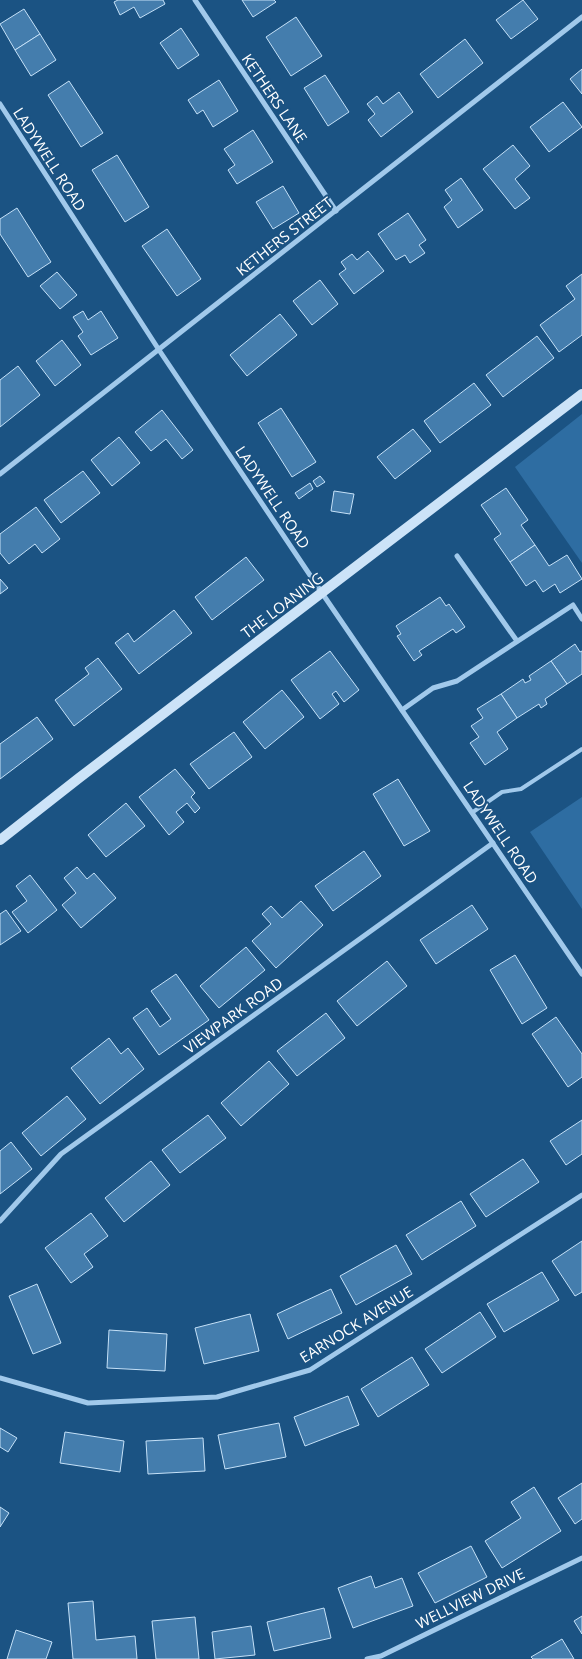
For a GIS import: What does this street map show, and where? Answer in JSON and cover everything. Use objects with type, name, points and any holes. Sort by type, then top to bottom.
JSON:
[{"type":"street","name":"KETHERS LANE","points":[[194,0],[336,211]]},
{"type":"street","name":"KETHERS STREET","points":[[0,474],[582,17]]},
{"type":"street","name":"LADYWELL ROAD","points":[[0,104],[159,350],[582,974]]},
{"type":"street","name":"THE LOANING","points":[[0,840],[78,778],[582,394]]},
{"type":"street","points":[[457,556],[517,641]]},
{"type":"street","points":[[402,710],[433,688],[457,681],[573,605],[582,619]]},
{"type":"street","name":"VIEWPARK ROAD","points":[[0,1221],[61,1154],[494,843]]},
{"type":"street","name":"EARNOCK AVENUE","points":[[0,1378],[88,1403],[217,1397],[310,1370],[582,1194]]},
{"type":"street","name":"WELLVIEW DRIVE","points":[[367,1659],[381,1656],[582,1558]]},
{"type":"lane","points":[[473,812],[502,792],[521,790],[582,749]]},
{"type":"shaded area","points":[[582,414],[582,563],[515,467]]},
{"type":"shaded area","points":[[582,797],[582,909],[530,832]]},
{"type":"building","points":[[118,0],[163,0],[165,4],[140,18],[134,7],[120,15],[114,2]]},
{"type":"building","points":[[242,0],[274,0],[276,2],[253,17]]},
{"type":"building","points":[[523,0],[538,19],[511,39],[496,20]]},
{"type":"building","points":[[24,9],[40,34],[15,50],[0,24]]},
{"type":"building","points":[[296,17],[322,56],[291,76],[266,37]]},
{"type":"building","points":[[181,28],[199,55],[178,69],[160,43]]},
{"type":"building","points":[[40,34],[56,60],[31,76],[15,50]]},
{"type":"building","points":[[465,39],[483,63],[438,98],[420,74]]},
{"type":"building","points":[[582,69],[582,94],[570,79]]},
{"type":"building","points":[[325,75],[349,112],[328,126],[304,88]]},
{"type":"building","points":[[219,80],[238,111],[213,127],[203,110],[197,114],[188,100]]},
{"type":"building","points":[[69,81],[103,133],[81,147],[48,95]]},
{"type":"building","points":[[399,92],[413,112],[381,137],[368,120],[375,114],[367,104],[377,96],[383,104]]},
{"type":"building","points":[[563,102],[582,127],[549,152],[530,127]]},
{"type":"building","points":[[253,130],[273,162],[237,184],[228,170],[235,165],[224,149]]},
{"type":"building","points":[[513,145],[530,166],[515,179],[530,198],[515,209],[483,169]]},
{"type":"building","points":[[117,155],[149,207],[125,222],[92,170]]},
{"type":"building","points":[[461,178],[483,210],[458,228],[444,207],[452,200],[445,190]]},
{"type":"building","points":[[283,186],[299,213],[273,229],[256,202]]},
{"type":"building","points":[[17,208],[51,262],[28,277],[0,234],[0,219]]},
{"type":"building","points":[[408,213],[426,240],[419,245],[425,253],[410,263],[405,255],[396,260],[378,234]]},
{"type":"building","points":[[167,229],[201,279],[177,296],[142,246]]},
{"type":"building","points":[[368,251],[384,271],[354,294],[339,274],[346,269],[341,262],[352,254],[357,260]]},
{"type":"building","points":[[57,272],[77,295],[60,309],[40,286]]},
{"type":"building","points":[[582,274],[582,335],[559,352],[540,325],[575,299],[566,286]]},
{"type":"building","points":[[320,280],[338,304],[312,325],[293,301]]},
{"type":"building","points":[[83,311],[88,320],[101,311],[118,338],[91,355],[78,336],[83,332],[73,317]]},
{"type":"building","points":[[280,314],[297,335],[247,376],[230,355]]},
{"type":"building","points":[[537,336],[554,358],[503,397],[486,375]]},
{"type":"building","points":[[62,340],[81,365],[55,386],[36,361]]},
{"type":"building","points":[[18,366],[40,395],[0,427],[0,380]]},
{"type":"building","points":[[474,383],[491,405],[440,443],[424,421]]},
{"type":"building","points":[[281,408],[316,462],[292,477],[258,423]]},
{"type":"building","points":[[162,410],[193,450],[182,459],[166,439],[151,451],[135,432]]},
{"type":"building","points":[[413,429],[431,451],[395,479],[377,457]]},
{"type":"building","points":[[119,437],[140,463],[112,486],[91,460]]},
{"type":"building","points":[[83,471],[100,493],[61,523],[44,500]]},
{"type":"building","points":[[320,476],[325,482],[317,487],[313,481]]},
{"type":"building","points":[[310,483],[313,489],[299,499],[295,493]]},
{"type":"building","points":[[506,488],[528,520],[521,525],[535,545],[510,562],[494,539],[501,534],[481,505]]},
{"type":"building","points":[[334,491],[354,494],[350,514],[331,511]]},
{"type":"building","points":[[36,507],[60,539],[42,553],[35,544],[9,564],[0,553],[0,534]]},
{"type":"building","points":[[535,545],[549,566],[567,555],[582,579],[560,593],[555,584],[543,592],[535,580],[526,586],[510,562]]},
{"type":"building","points":[[246,557],[264,580],[212,620],[195,597]]},
{"type":"building","points":[[0,579],[8,588],[0,594]]},
{"type":"building","points":[[440,597],[446,606],[449,604],[465,627],[456,633],[453,629],[419,651],[422,655],[414,661],[397,636],[401,634],[396,626]]},
{"type":"building","points":[[174,610],[192,633],[139,674],[115,643],[128,633],[134,642]]},
{"type":"building","points":[[575,644],[580,652],[582,651],[582,674],[567,684],[551,661]]},
{"type":"building","points":[[330,651],[359,690],[344,702],[336,691],[332,694],[339,704],[320,719],[291,680]]},
{"type":"building","points":[[98,658],[122,689],[74,726],[55,700],[89,674],[85,668]]},
{"type":"building","points":[[551,661],[567,684],[545,699],[547,704],[541,708],[539,704],[517,718],[501,694],[523,679],[525,683],[531,680],[529,676]]},
{"type":"building","points":[[282,690],[304,717],[265,749],[243,722]]},
{"type":"building","points":[[501,694],[517,718],[497,732],[508,749],[485,765],[470,743],[479,737],[471,726],[483,718],[477,709]]},
{"type":"building","points":[[37,717],[53,739],[0,779],[0,744]]},
{"type":"building","points":[[234,732],[252,757],[209,789],[190,764]]},
{"type":"building","points":[[175,769],[195,793],[191,797],[200,808],[195,813],[187,803],[176,812],[184,822],[169,835],[139,797]]},
{"type":"building","points":[[398,779],[430,831],[404,846],[373,794]]},
{"type":"building","points":[[126,803],[145,826],[106,857],[88,835]]},
{"type":"building","points":[[364,851],[381,876],[333,911],[315,886]]},
{"type":"building","points":[[77,867],[87,879],[94,873],[116,898],[81,928],[62,905],[76,893],[64,878]]},
{"type":"building","points":[[30,875],[57,910],[28,933],[12,912],[27,901],[16,886]]},
{"type":"building","points":[[301,901],[323,925],[276,968],[252,941],[271,924],[262,914],[271,906],[282,918]]},
{"type":"building","points":[[472,905],[488,929],[436,964],[420,940]]},
{"type":"building","points":[[6,910],[21,931],[0,945],[0,914]]},
{"type":"building","points":[[246,947],[265,970],[219,1008],[200,986]]},
{"type":"building","points":[[515,955],[547,1008],[522,1024],[490,970]]},
{"type":"building","points":[[387,961],[407,986],[357,1026],[337,1001]]},
{"type":"building","points":[[176,974],[209,1020],[159,1055],[133,1018],[147,1008],[160,1027],[171,1019],[151,991]]},
{"type":"building","points":[[326,1013],[345,1038],[297,1076],[277,1051]]},
{"type":"building","points":[[556,1017],[582,1054],[582,1077],[568,1087],[532,1034]]},
{"type":"building","points":[[109,1038],[121,1054],[128,1048],[144,1069],[100,1104],[71,1068]]},
{"type":"building","points":[[269,1061],[289,1084],[241,1126],[221,1103]]},
{"type":"building","points":[[67,1096],[86,1119],[41,1156],[22,1133]]},
{"type":"building","points":[[208,1115],[226,1138],[180,1173],[162,1150]]},
{"type":"building","points":[[582,1120],[582,1154],[566,1165],[550,1141]]},
{"type":"building","points":[[11,1142],[32,1169],[0,1194],[0,1151]]},
{"type":"building","points":[[523,1159],[539,1182],[486,1217],[470,1194]]},
{"type":"building","points":[[151,1161],[170,1185],[124,1222],[105,1198]]},
{"type":"building","points":[[461,1201],[476,1226],[422,1260],[406,1235]]},
{"type":"building","points":[[91,1213],[108,1236],[84,1254],[93,1267],[71,1283],[45,1248]]},
{"type":"building","points":[[582,1241],[582,1292],[575,1296],[552,1261]]},
{"type":"building","points":[[396,1245],[412,1274],[356,1305],[340,1276]]},
{"type":"building","points":[[542,1272],[559,1300],[504,1332],[487,1304]]},
{"type":"building","points":[[37,1284],[61,1343],[33,1354],[9,1296]]},
{"type":"building","points":[[331,1289],[342,1313],[288,1339],[277,1314]]},
{"type":"building","points":[[480,1312],[496,1337],[442,1373],[425,1349]]},
{"type":"building","points":[[250,1314],[259,1351],[204,1364],[195,1328]]},
{"type":"building","points":[[109,1330],[167,1334],[165,1371],[107,1368]]},
{"type":"building","points":[[412,1357],[429,1385],[378,1417],[361,1389]]},
{"type":"building","points":[[348,1396],[359,1425],[305,1446],[294,1417]]},
{"type":"building","points":[[279,1423],[286,1457],[225,1469],[218,1435]]},
{"type":"building","points":[[0,1428],[17,1438],[8,1452],[0,1447]]},
{"type":"building","points":[[65,1432],[124,1441],[120,1472],[60,1463]]},
{"type":"building","points":[[203,1438],[205,1471],[148,1474],[146,1441]]},
{"type":"building","points":[[582,1483],[582,1519],[575,1524],[558,1498]]},
{"type":"building","points":[[534,1487],[561,1531],[502,1568],[485,1541],[521,1518],[511,1502]]},
{"type":"building","points":[[0,1507],[9,1513],[0,1527]]},
{"type":"building","points":[[471,1546],[487,1577],[435,1603],[418,1573]]},
{"type":"building","points":[[371,1576],[375,1588],[402,1578],[413,1606],[353,1628],[338,1588]]},
{"type":"building","points":[[93,1601],[96,1640],[135,1636],[137,1659],[73,1659],[68,1603]]},
{"type":"building","points":[[324,1608],[331,1638],[274,1651],[267,1622]]},
{"type":"building","points":[[582,1616],[582,1634],[574,1621]]},
{"type":"building","points":[[195,1617],[199,1659],[156,1659],[152,1621]]},
{"type":"building","points":[[251,1626],[255,1655],[215,1659],[212,1632]]},
{"type":"building","points":[[16,1630],[52,1642],[46,1659],[7,1659]]},
{"type":"building","points":[[562,1639],[574,1659],[533,1659],[531,1657]]}]
